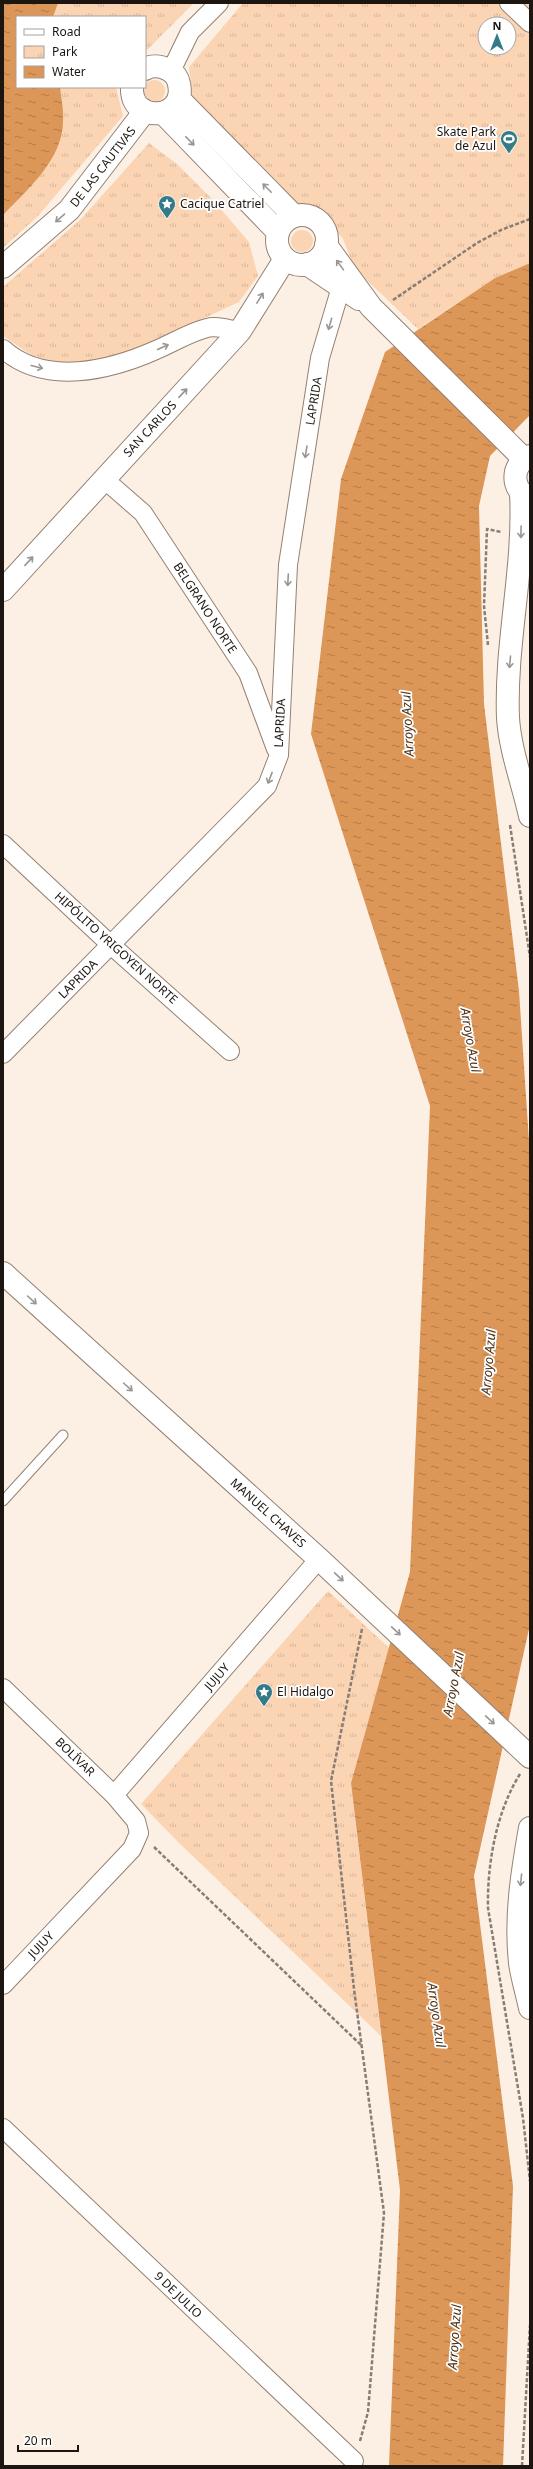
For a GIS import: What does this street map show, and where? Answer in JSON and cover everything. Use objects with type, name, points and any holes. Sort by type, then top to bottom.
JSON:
[{"type":"main road","points":[[146,69],[156,66],[171,71],[178,82],[162,108]]},
{"type":"main road","points":[[132,88],[134,100],[162,108],[294,216]]},
{"type":"main road","points":[[162,108],[278,232]]},
{"type":"main road","name":"DE LAS CAUTIVAS","points":[[3,267],[69,210],[162,108]]},
{"type":"main road","points":[[308,264],[321,256],[326,245],[326,233],[317,220],[310,216],[294,216],[281,225],[278,232],[277,247],[285,259],[292,263],[308,264],[371,307]]},
{"type":"main road","points":[[326,245],[371,307],[521,453],[515,475],[516,485],[525,496],[509,667],[508,719],[530,816]]},
{"type":"main road","name":"SAN CARLOS","points":[[5,582],[104,479],[240,332],[285,259]]},
{"type":"main road","name":"MANUEL CHAVES","points":[[3,1273],[368,1604],[530,1757]]},
{"type":"main road","points":[[530,1828],[521,1877],[518,1921],[520,1964],[530,2008]]},
{"type":"street","points":[[171,71],[190,32],[219,3]]},
{"type":"street","points":[[509,3],[530,23]]},
{"type":"street","name":"LAPRIDA","points":[[3,1054],[267,786],[279,755],[288,565],[320,358],[341,287]]},
{"type":"street","points":[[3,349],[10,355],[35,368],[65,371],[107,368],[155,351],[207,328],[240,332]]},
{"type":"street","name":"BELGRANO NORTE","points":[[104,479],[143,514],[248,674],[279,755]]},
{"type":"street","name":"HIPÓLITO YRIGOYEN NORTE","points":[[3,844],[111,945],[230,1051]]},
{"type":"street","name":"JUJUY","points":[[114,1795],[319,1559]]},
{"type":"street","name":"BOLÍVAR","points":[[3,1688],[114,1795],[136,1821],[139,1832]]},
{"type":"street","name":"JUJUY","points":[[3,1985],[132,1849],[139,1832]]},
{"type":"street","name":"9 DE JULIO","points":[[3,2128],[354,2462]]},
{"type":"lane","points":[[3,1501],[63,1435]]},
{"type":"path","points":[[371,307],[401,296],[477,243],[501,230],[530,219]]},
{"type":"path","points":[[354,2462],[368,2412],[384,2213],[361,2045],[331,1781],[368,1604]]},
{"type":"path","points":[[139,1832],[361,2045]]},
{"type":"path","points":[[522,2466],[530,2325]]},
{"type":"green space","points":[[3,3],[194,3],[146,51],[146,16],[16,16],[16,88],[116,88],[123,116],[38,216],[3,248]]},
{"type":"green space","points":[[243,3],[530,3],[530,263],[495,278],[418,329],[355,269],[343,239],[324,214],[292,208],[193,101],[189,67]]},
{"type":"green space","points":[[154,80],[162,83],[165,91],[162,99],[154,102],[146,99],[143,91],[144,88],[146,88],[146,83]]},
{"type":"green space","points":[[149,143],[177,164],[213,200],[249,242],[258,276],[239,302],[127,354],[75,366],[43,363],[3,336],[3,287],[80,220]]},
{"type":"green space","points":[[302,230],[310,233],[313,241],[310,249],[302,252],[294,249],[291,241],[294,233]]},
{"type":"green space","points":[[328,1591],[389,1648],[351,1783],[381,2036],[178,1842],[141,1804]]},
{"type":"water","points":[[3,3],[58,3],[53,16],[16,16],[16,88],[60,88],[63,117],[61,135],[51,161],[33,184],[3,215]]},
{"type":"water","name":"Arroyo Azul","points":[[530,263],[530,415],[490,456],[479,506],[484,704],[519,991],[530,1156],[529,1629],[474,1876],[513,2186],[503,2466],[389,2466],[400,2190],[351,1783],[410,1572],[430,1106],[311,734],[341,479],[385,352],[495,278]]},
{"type":"place","name":"Skate Park de Azul","points":[[509,154]]},
{"type":"place","name":"Cacique Catriel","points":[[167,219]]},
{"type":"place","name":"El Hidalgo","points":[[264,1707]]}]
